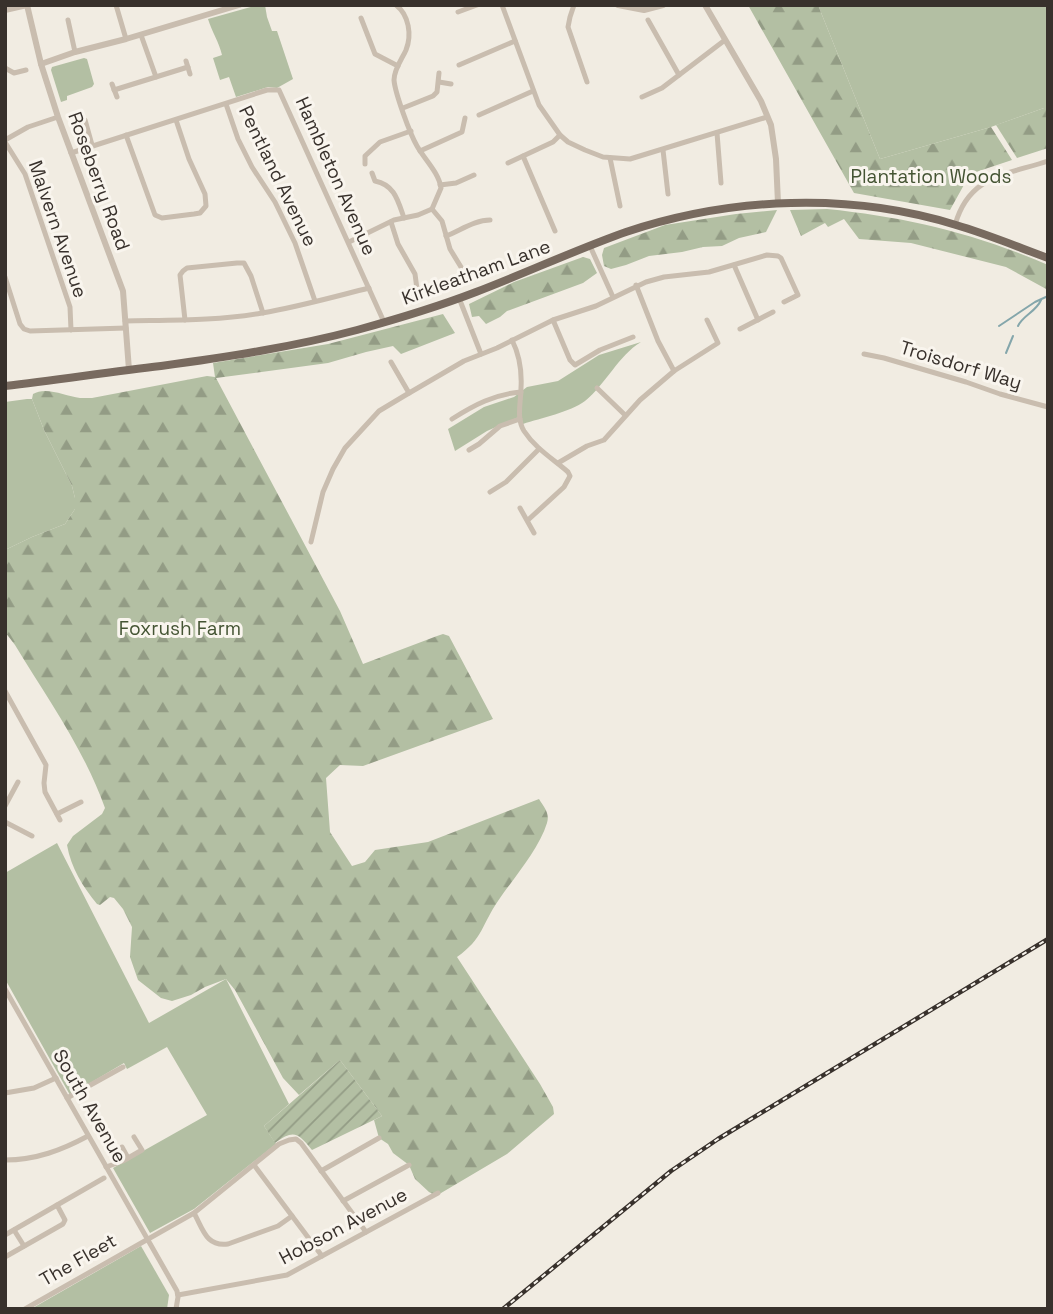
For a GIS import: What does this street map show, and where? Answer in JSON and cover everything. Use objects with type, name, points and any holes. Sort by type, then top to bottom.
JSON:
[{"type":"main road","name":"Kirkleatham Lane","points":[[5,386],[204,360],[319,340],[459,298],[628,232],[664,221],[736,208],[778,203],[826,203],[888,210],[955,225],[1048,258]]},
{"type":"street","points":[[5,10],[27,5]]},
{"type":"street","name":"Roseberry Road","points":[[27,5],[41,64],[70,153],[123,291],[129,370]]},
{"type":"street","points":[[116,5],[126,39]]},
{"type":"street","points":[[41,64],[239,5]]},
{"type":"street","points":[[349,242],[391,222],[425,213],[432,209],[439,197],[440,185],[437,176],[420,151],[411,131],[394,80],[409,35],[407,19],[396,5]]},
{"type":"street","points":[[458,12],[477,5]]},
{"type":"street","points":[[502,5],[539,105],[560,135],[585,150],[610,158],[630,159],[767,117]]},
{"type":"street","points":[[574,5],[568,27],[587,82]]},
{"type":"street","points":[[618,5],[645,10],[663,5]]},
{"type":"street","points":[[705,5],[761,101],[771,125],[778,203]]},
{"type":"street","points":[[361,18],[375,54],[398,66]]},
{"type":"street","points":[[68,20],[75,52]]},
{"type":"street","points":[[648,20],[679,75]]},
{"type":"street","points":[[141,35],[156,77]]},
{"type":"street","points":[[642,96],[662,89],[725,40]]},
{"type":"street","points":[[463,66],[515,41]]},
{"type":"street","points":[[117,97],[113,87],[156,77],[187,64],[190,74]]},
{"type":"street","points":[[8,80],[8,70],[26,70]]},
{"type":"street","points":[[403,108],[433,96],[437,92],[439,73]]},
{"type":"street","points":[[439,82],[451,84]]},
{"type":"street","name":"Hambleton Avenue","points":[[70,153],[267,90],[278,90],[384,322]]},
{"type":"street","points":[[482,111],[533,91]]},
{"type":"street","name":"Pentland Avenue","points":[[226,104],[238,139],[252,167],[275,202],[295,243],[315,301]]},
{"type":"street","points":[[5,141],[28,127],[58,117]]},
{"type":"street","points":[[462,132],[465,118]]},
{"type":"street","points":[[85,120],[92,145]]},
{"type":"street","points":[[126,135],[155,215],[162,218],[194,214],[203,210],[206,198],[176,120]]},
{"type":"street","points":[[365,164],[362,155],[370,149],[380,142],[411,131]]},
{"type":"street","points":[[420,151],[462,132]]},
{"type":"street","points":[[462,132],[470,137]]},
{"type":"street","points":[[718,132],[718,179]]},
{"type":"street","points":[[508,163],[553,142],[560,135]]},
{"type":"street","name":"Malvern Avenue","points":[[5,141],[19,161],[29,186],[71,307],[71,330]]},
{"type":"street","points":[[663,150],[666,192]]},
{"type":"street","points":[[523,156],[555,231]]},
{"type":"street","points":[[610,158],[617,204]]},
{"type":"street","points":[[955,225],[966,200],[980,185],[1048,161]]},
{"type":"street","points":[[372,173],[375,181],[382,182],[392,190],[404,218]]},
{"type":"street","points":[[440,185],[456,183],[474,175]]},
{"type":"street","points":[[432,209],[442,221],[450,248],[464,272]]},
{"type":"street","points":[[446,236],[476,222],[490,220]]},
{"type":"street","points":[[391,222],[398,244],[415,274],[416,298]]},
{"type":"street","points":[[590,246],[613,297]]},
{"type":"street","points":[[311,542],[323,492],[345,447],[379,411],[464,361],[553,320],[588,309],[636,285],[664,277],[709,272],[767,255],[778,256],[798,295],[784,302]]},
{"type":"street","points":[[185,320],[180,275],[183,271],[187,268],[237,263],[244,263],[251,276],[262,313]]},
{"type":"street","points":[[734,265],[758,320]]},
{"type":"street","points":[[5,277],[20,324],[30,331],[71,330],[262,313],[369,288]]},
{"type":"street","points":[[636,285],[658,341],[674,371]]},
{"type":"street","points":[[417,289],[428,289]]},
{"type":"street","points":[[459,298],[481,354]]},
{"type":"street","points":[[740,329],[773,312]]},
{"type":"street","points":[[553,320],[570,360],[576,365],[600,350],[633,337]]},
{"type":"street","points":[[558,463],[587,446],[604,440],[625,415],[674,371],[718,343],[707,320]]},
{"type":"street","points":[[512,340],[520,359],[520,419],[524,431],[539,449],[570,476],[564,487],[528,520]]},
{"type":"street","name":"Troisdorf Way","points":[[864,354],[894,360],[1048,407]]},
{"type":"street","points":[[391,362],[409,393]]},
{"type":"street","points":[[597,388],[625,415]]},
{"type":"street","points":[[452,419],[494,396],[521,392]]},
{"type":"street","points":[[469,450],[500,426],[520,419]]},
{"type":"street","points":[[490,492],[506,482],[539,449]]},
{"type":"street","points":[[520,508],[534,533]]},
{"type":"street","points":[[5,691],[46,767],[44,787],[59,817],[81,802]]},
{"type":"street","points":[[46,767],[55,767]]},
{"type":"street","points":[[5,806],[18,782]]},
{"type":"street","points":[[5,787],[13,791]]},
{"type":"street","points":[[5,822],[32,836]]},
{"type":"street","points":[[19,840],[23,831]]},
{"type":"street","name":"South Avenue","points":[[5,989],[178,1295]]},
{"type":"street","points":[[67,1098],[123,1067]]},
{"type":"street","points":[[5,1093],[34,1088],[56,1078]]},
{"type":"street","points":[[5,1160],[26,1159],[55,1152],[88,1136]]},
{"type":"street","points":[[106,1167],[142,1150],[134,1137]]},
{"type":"street","points":[[366,1232],[321,1171],[379,1138]]},
{"type":"street","name":"The Fleet","points":[[25,1309],[194,1213],[279,1144],[292,1139],[299,1141],[321,1171]]},
{"type":"street","points":[[122,1147],[128,1158]]},
{"type":"street","points":[[254,1165],[322,1256]]},
{"type":"street","points":[[343,1201],[409,1165]]},
{"type":"street","points":[[5,1235],[104,1178]]},
{"type":"street","name":"Hobson Avenue","points":[[178,1295],[292,1273],[438,1193]]},
{"type":"street","points":[[5,1257],[64,1222],[57,1205]]},
{"type":"street","points":[[194,1213],[209,1240],[220,1245],[273,1228],[292,1216]]},
{"type":"street","points":[[14,1230],[24,1246]]},
{"type":"street","points":[[176,1309],[178,1295]]},
{"type":"green space","points":[[265,5],[272,31],[277,31],[293,79],[277,88],[268,87],[236,97],[229,77],[220,80],[213,58],[222,55],[208,19]]},
{"type":"green space","name":"Plantation Woods","points":[[748,5],[818,5],[880,159],[991,127],[1012,160],[970,174],[950,210],[854,193]]},
{"type":"green space","points":[[818,5],[1048,5],[1048,108],[880,159]]},
{"type":"green space","points":[[87,59],[94,84],[67,96],[67,100],[61,102],[52,67]]},
{"type":"green space","name":"Plantation Woods","points":[[1048,108],[1048,148],[1017,158],[996,125]]},
{"type":"green space","points":[[827,209],[912,222],[993,244],[1048,265],[1048,290],[1006,267],[911,243],[859,239],[844,219],[828,227],[825,223],[801,236],[790,210]]},
{"type":"green space","points":[[777,210],[766,232],[739,238],[722,246],[649,256],[611,269],[604,266],[604,248],[665,225]]},
{"type":"green space","points":[[583,257],[590,259],[597,273],[583,283],[507,311],[486,324],[479,316],[472,317],[469,304],[514,282]]},
{"type":"green space","name":"Foxrush Farm","points":[[443,314],[455,333],[401,354],[393,346],[328,363],[216,378],[340,611],[363,664],[443,634],[449,636],[493,719],[363,766],[340,765],[326,778],[330,832],[352,866],[365,862],[375,850],[428,842],[539,799],[547,813],[547,823],[532,853],[472,944],[457,957],[540,1084],[554,1114],[507,1154],[436,1196],[415,1179],[409,1165],[379,1138],[374,1120],[382,1116],[340,1060],[299,1095],[283,1078],[235,990],[226,979],[172,1001],[161,998],[138,980],[130,957],[132,927],[123,909],[110,897],[100,905],[97,904],[71,862],[67,845],[73,836],[102,814],[105,808],[76,744],[5,632],[5,550],[65,524],[75,509],[72,486],[44,430],[32,399],[33,394],[50,391],[92,398],[207,376],[215,377],[213,363],[328,344]]},
{"type":"green space","points":[[641,342],[625,355],[592,394],[579,405],[523,424],[521,416],[487,431],[455,451],[448,429],[484,407],[514,397],[527,387],[558,381],[599,355]]},
{"type":"green space","points":[[32,399],[72,486],[75,509],[65,524],[5,550],[5,402]]},
{"type":"green space","points":[[57,843],[149,1023],[226,979],[289,1104],[264,1126],[276,1144],[194,1209],[150,1233],[113,1168],[207,1115],[167,1047],[127,1069],[124,1063],[70,1095],[5,979],[5,873]]},
{"type":"green space","points":[[340,1060],[382,1116],[312,1150],[295,1135],[275,1143],[264,1126]]},
{"type":"green space","points":[[141,1246],[169,1295],[167,1309],[31,1309]]},
{"type":"waterway","points":[[999,326],[1048,296]]},
{"type":"waterway","points":[[1018,326],[1041,300]]},
{"type":"waterway","points":[[1006,353],[1013,336]]},
{"type":"railway","points":[[503,1309],[671,1171],[718,1139],[1048,939]]}]
